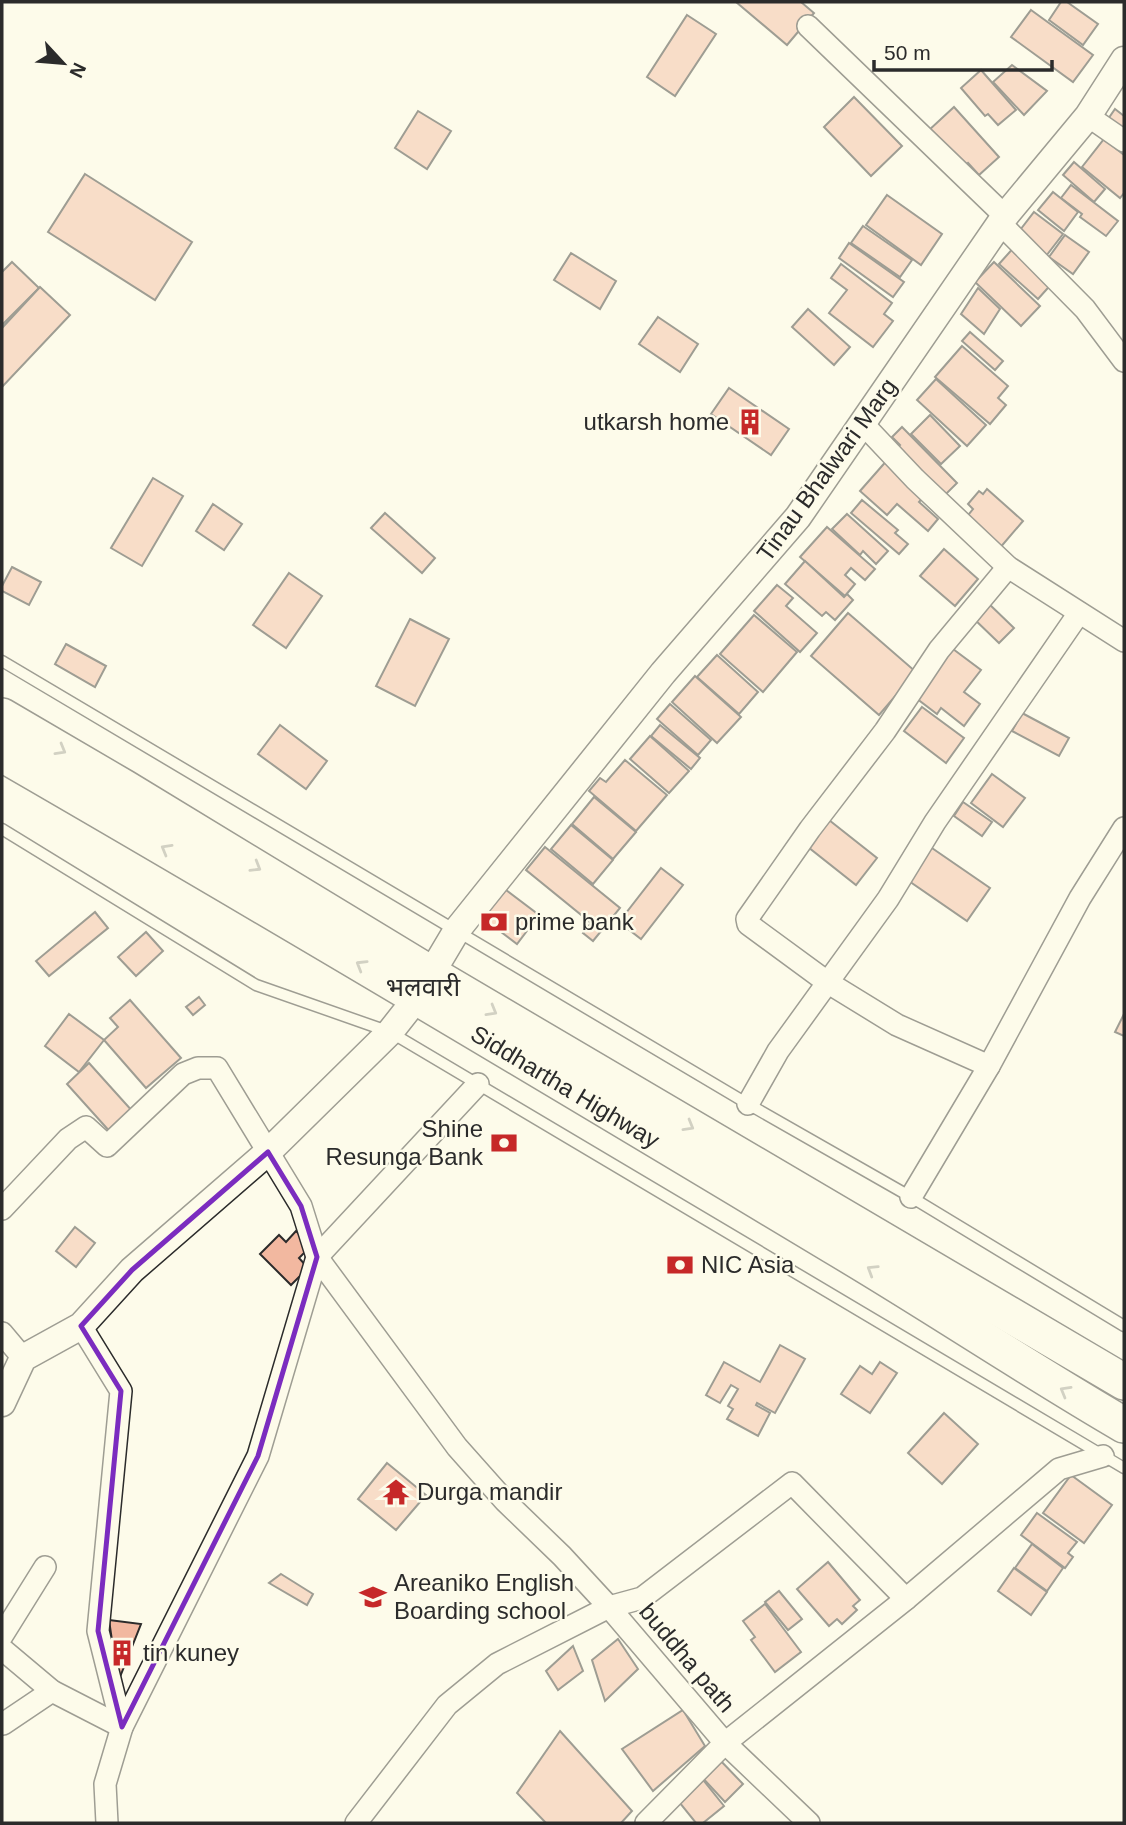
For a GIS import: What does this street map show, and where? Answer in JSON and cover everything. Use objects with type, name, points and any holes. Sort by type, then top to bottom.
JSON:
[{"type":"highway","name":"Siddhartha Highway","points":[[2,716],[125,788],[423,987],[825,1241],[1124,1425]]},
{"type":"highway","name":"Siddhartha Highway","points":[[2,754],[255,900],[423,987],[1124,1382]]},
{"type":"street","points":[[808,26],[1002,220],[1085,309],[1124,360]]},
{"type":"street","name":"Tinau Bhalwari Marg","points":[[23,1357],[81,1326],[132,1270],[268,1152],[390,1032],[423,987],[457,930],[663,673],[798,517],[1002,220],[1088,116],[1124,60]]},
{"type":"street","points":[[1088,116],[1124,141]]},
{"type":"street","points":[[863,424],[915,480],[1008,567],[1124,641]]},
{"type":"street","points":[[989,1066],[897,1025],[827,982],[748,924],[747,919],[810,829],[885,731],[939,650],[1008,567]]},
{"type":"street","points":[[748,1104],[778,1051],[888,900],[935,822],[1079,613]]},
{"type":"street","points":[[911,1197],[989,1066],[1080,898],[1124,828]]},
{"type":"street","points":[[2,1209],[68,1139],[86,1127],[107,1146],[183,1074],[198,1068],[217,1069],[301,1206],[317,1257]]},
{"type":"street","points":[[107,1823],[105,1784],[122,1727],[258,1457],[317,1257],[478,1084]]},
{"type":"street","name":"buddha path","points":[[317,1257],[457,1447],[609,1607],[725,1743],[809,1823]]},
{"type":"street","points":[[81,1326],[121,1391],[98,1631],[122,1727]]},
{"type":"street","points":[[2,1333],[23,1357],[2,1403]]},
{"type":"street","points":[[646,1823],[725,1743],[906,1598],[1059,1469],[1103,1455]]},
{"type":"street","points":[[356,1823],[447,1705],[498,1664],[609,1607],[642,1598],[792,1483],[906,1598]]},
{"type":"street","points":[[2,1636],[45,1567]]},
{"type":"street","points":[[2,1649],[52,1691],[122,1727]]},
{"type":"street","points":[[3,1724],[52,1691]]},
{"type":"lane","points":[[2,661],[748,1104],[911,1197],[1124,1326]]},
{"type":"lane","points":[[2,829],[256,985],[390,1032],[1124,1468]]},
{"type":"highlighted area","points":[[268,1152],[301,1206],[317,1257],[258,1456],[122,1727],[98,1631],[121,1391],[81,1326],[132,1270]]},
{"type":"building","points":[[736,2],[801,2],[814,13],[787,45]]},
{"type":"building","points":[[1061,2],[1067,2],[1098,24],[1083,45],[1049,20]]},
{"type":"building","points":[[1031,10],[1093,55],[1073,82],[1011,37]]},
{"type":"building","points":[[687,15],[716,34],[675,96],[647,77]]},
{"type":"building","points":[[1012,65],[1047,91],[1024,115],[993,82]]},
{"type":"building","points":[[981,70],[1016,110],[998,125],[988,114],[985,116],[961,88]]},
{"type":"building","points":[[854,97],[902,146],[871,176],[824,127]]},
{"type":"building","points":[[954,107],[999,157],[979,175],[968,163],[962,168],[928,131]]},
{"type":"building","points":[[1115,109],[1124,116],[1124,135],[1106,122]]},
{"type":"building","points":[[418,111],[451,131],[427,169],[395,148]]},
{"type":"building","points":[[1104,139],[1124,155],[1124,193],[1120,198],[1082,167]]},
{"type":"building","points":[[1074,162],[1105,189],[1094,202],[1063,175]]},
{"type":"building","points":[[85,174],[192,242],[155,300],[48,232]]},
{"type":"building","points":[[1071,185],[1118,221],[1106,236],[1080,217],[1082,214],[1061,198]]},
{"type":"building","points":[[1053,192],[1078,212],[1064,231],[1038,210]]},
{"type":"building","points":[[887,195],[942,234],[921,265],[866,225]]},
{"type":"building","points":[[1034,212],[1063,234],[1046,256],[1017,234]]},
{"type":"building","points":[[863,226],[912,260],[900,277],[851,243]]},
{"type":"building","points":[[1065,235],[1089,252],[1073,274],[1049,257]]},
{"type":"building","points":[[849,243],[904,282],[893,297],[839,258]]},
{"type":"building","points":[[1016,245],[1055,280],[1038,299],[999,264]]},
{"type":"building","points":[[571,253],[616,281],[600,309],[554,280]]},
{"type":"building","points":[[12,262],[39,288],[2,325],[2,272]]},
{"type":"building","points":[[994,262],[1040,306],[1021,326],[975,282]]},
{"type":"building","points":[[841,264],[892,303],[884,314],[893,321],[873,347],[829,313],[847,290],[831,278]]},
{"type":"building","points":[[40,287],[70,315],[2,387],[2,328]]},
{"type":"building","points":[[978,288],[1000,309],[984,334],[961,314]]},
{"type":"building","points":[[808,309],[850,347],[834,365],[792,327]]},
{"type":"building","points":[[658,317],[698,344],[680,372],[639,344]]},
{"type":"building","points":[[970,332],[1003,361],[995,370],[962,341]]},
{"type":"building","points":[[962,346],[1008,386],[998,398],[1006,405],[990,424],[935,377]]},
{"type":"building","points":[[936,379],[986,425],[967,446],[917,400]]},
{"type":"building","name":"utkarsh home","points":[[729,388],[789,429],[771,455],[711,414]]},
{"type":"building","points":[[930,415],[960,446],[941,464],[911,434]]},
{"type":"building","points":[[902,427],[957,483],[944,496],[893,452],[900,445],[892,437]]},
{"type":"building","points":[[889,458],[928,492],[919,502],[938,519],[928,531],[897,504],[887,515],[860,491]]},
{"type":"building","points":[[153,478],[183,496],[142,566],[111,548]]},
{"type":"building","points":[[987,489],[1023,521],[999,549],[965,519],[973,509],[968,504],[979,491],[983,494]]},
{"type":"building","points":[[862,500],[898,530],[895,533],[908,544],[899,554],[851,513]]},
{"type":"building","points":[[213,504],[242,524],[224,550],[196,531]]},
{"type":"building","points":[[385,513],[435,558],[422,573],[371,528]]},
{"type":"building","points":[[847,514],[888,551],[876,564],[863,551],[860,555],[832,529]]},
{"type":"building","points":[[827,527],[875,569],[865,580],[851,568],[845,575],[855,584],[845,596],[800,557]]},
{"type":"building","points":[[944,549],[978,579],[955,606],[920,576]]},
{"type":"building","points":[[805,561],[844,597],[847,594],[853,600],[835,620],[826,612],[822,616],[785,584]]},
{"type":"building","points":[[12,567],[41,582],[29,605],[2,591]]},
{"type":"building","points":[[289,573],[322,596],[286,648],[253,625]]},
{"type":"building","points":[[777,585],[793,598],[786,606],[817,633],[800,652],[754,611]]},
{"type":"building","points":[[986,601],[1014,628],[999,643],[971,616]]},
{"type":"building","points":[[848,613],[916,672],[879,715],[811,656]]},
{"type":"building","points":[[754,615],[797,652],[763,692],[720,654]]},
{"type":"building","points":[[410,619],[449,639],[415,706],[376,686]]},
{"type":"building","points":[[66,644],[106,666],[95,687],[55,664]]},
{"type":"building","points":[[953,649],[981,670],[964,692],[980,704],[964,726],[941,708],[937,714],[916,698]]},
{"type":"building","points":[[717,655],[758,692],[739,714],[697,677]]},
{"type":"building","points":[[695,676],[741,717],[717,743],[672,702]]},
{"type":"building","points":[[670,704],[711,740],[698,755],[657,719]]},
{"type":"building","points":[[922,707],[964,738],[946,763],[904,731]]},
{"type":"building","points":[[1022,713],[1069,738],[1059,756],[1012,731]]},
{"type":"building","points":[[280,725],[327,761],[306,789],[258,754]]},
{"type":"building","points":[[660,725],[700,758],[691,769],[651,736]]},
{"type":"building","points":[[650,736],[689,771],[669,793],[630,759]]},
{"type":"building","points":[[625,760],[667,795],[636,831],[589,791],[600,778],[606,782]]},
{"type":"building","points":[[992,774],[1025,798],[1003,827],[971,803]]},
{"type":"building","points":[[594,797],[636,832],[613,859],[572,824]]},
{"type":"building","points":[[963,802],[992,822],[982,836],[954,816]]},
{"type":"building","points":[[829,820],[877,858],[856,885],[808,847]]},
{"type":"building","points":[[571,825],[613,860],[593,884],[551,849]]},
{"type":"building","points":[[929,846],[990,888],[967,921],[906,879]]},
{"type":"building","points":[[545,847],[620,908],[593,941],[583,933],[591,923],[526,870]]},
{"type":"building","points":[[661,868],[683,885],[641,939],[619,922]]},
{"type":"building","points":[[502,887],[539,915],[517,944],[480,916]]},
{"type":"building","points":[[95,912],[108,928],[49,976],[36,961]]},
{"type":"building","points":[[146,932],[163,951],[136,976],[118,957]]},
{"type":"building","points":[[199,997],[205,1005],[193,1015],[186,1007]]},
{"type":"building","points":[[130,1000],[181,1058],[146,1088],[104,1040],[118,1027],[110,1018]]},
{"type":"building","points":[[69,1014],[104,1040],[79,1072],[45,1046]]},
{"type":"building","points":[[1124,1014],[1124,1036],[1115,1032]]},
{"type":"building","points":[[89,1063],[134,1113],[112,1134],[67,1084]]},
{"type":"building","points":[[75,1227],[95,1243],[76,1267],[56,1251]]},
{"type":"building","points":[[296,1231],[311,1246],[299,1258],[308,1268],[291,1285],[260,1254],[279,1235],[286,1242]]},
{"type":"building","points":[[780,1345],[805,1359],[775,1413],[757,1403],[756,1405],[770,1413],[758,1436],[727,1419],[733,1409],[728,1406],[738,1389],[731,1385],[720,1403],[706,1395],[724,1362],[760,1382]]},
{"type":"building","points":[[880,1362],[897,1373],[870,1413],[841,1394],[860,1366],[872,1374]]},
{"type":"building","points":[[944,1413],[978,1444],[942,1484],[908,1453]]},
{"type":"building","points":[[387,1463],[426,1495],[396,1530],[358,1499]]},
{"type":"building","points":[[1071,1475],[1112,1505],[1084,1543],[1043,1513]]},
{"type":"building","points":[[1037,1513],[1077,1542],[1068,1553],[1073,1557],[1065,1568],[1021,1535]]},
{"type":"building","points":[[1032,1544],[1063,1568],[1047,1591],[1015,1568]]},
{"type":"building","points":[[828,1562],[860,1600],[853,1606],[857,1610],[842,1624],[837,1619],[829,1626],[797,1589]]},
{"type":"building","points":[[1014,1568],[1047,1592],[1031,1615],[998,1591]]},
{"type":"building","points":[[281,1574],[313,1594],[307,1605],[269,1583]]},
{"type":"building","points":[[779,1591],[802,1619],[788,1630],[765,1602]]},
{"type":"building","points":[[765,1604],[801,1652],[775,1672],[751,1640],[755,1637],[743,1621]]},
{"type":"building","name":"tin kuney","points":[[109,1620],[141,1624],[118,1682]]},
{"type":"building","points":[[618,1639],[638,1669],[605,1701],[592,1660]]},
{"type":"building","points":[[573,1646],[583,1671],[558,1690],[546,1671]]},
{"type":"building","points":[[683,1710],[705,1746],[653,1791],[622,1749]]},
{"type":"building","points":[[560,1731],[632,1811],[621,1823],[546,1823],[517,1793]]},
{"type":"building","points":[[718,1758],[743,1784],[725,1802],[700,1775]]},
{"type":"building","points":[[700,1776],[724,1806],[703,1823],[696,1823],[675,1797]]},
{"type":"place","name":"utkarsh home","points":[[750,422]]},
{"type":"place","name":"prime bank","points":[[494,922]]},
{"type":"place","name":"Shine Resunga Bank","points":[[504,1143]]},
{"type":"place","name":"NIC Asia","points":[[680,1265]]},
{"type":"place","name":"Durga mandir","points":[[396,1492]]},
{"type":"place","name":"Areaniko English Boarding school","points":[[373,1597]]},
{"type":"place","name":"tin kuney","points":[[122,1653]]},
{"type":"district","name":"भलवारी","points":[[423,987]]}]
